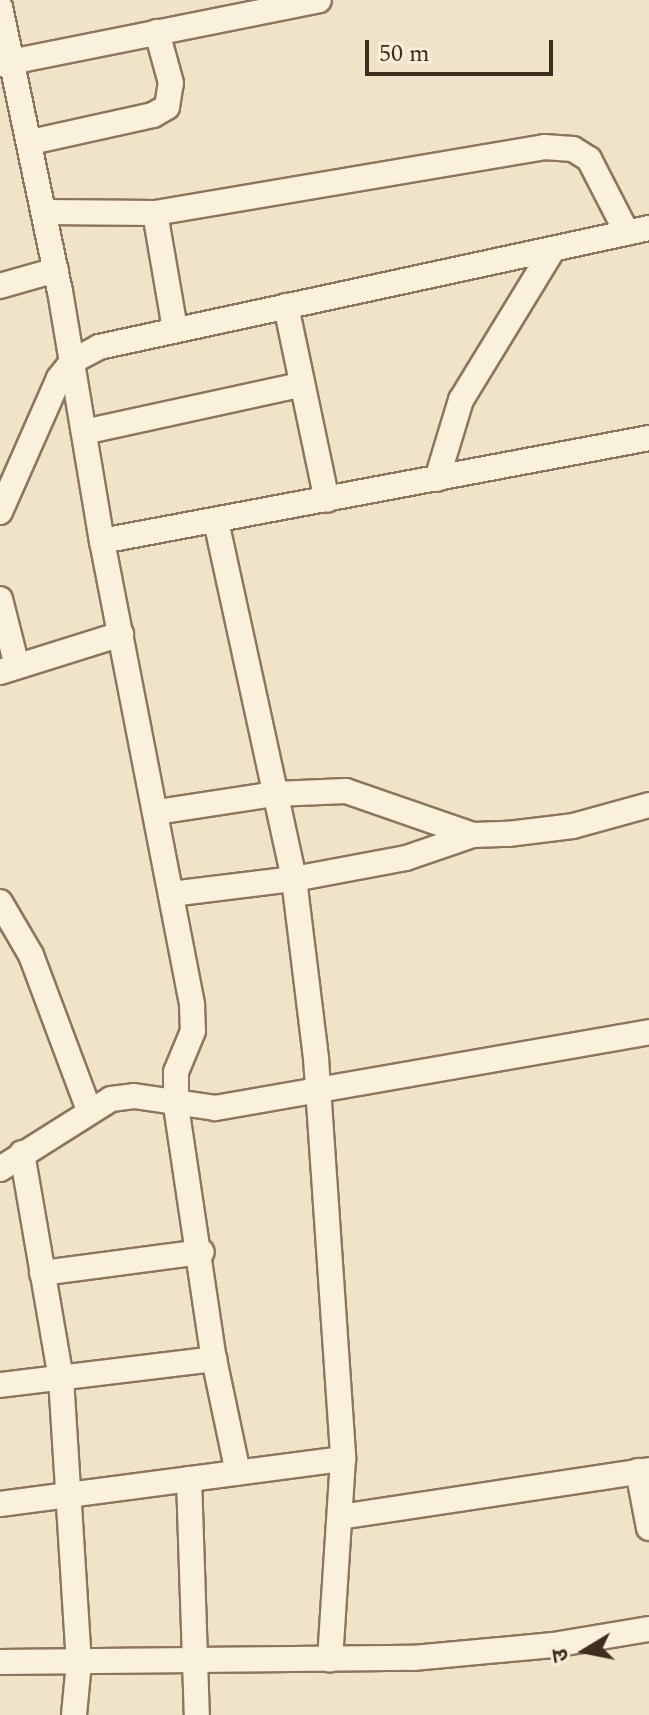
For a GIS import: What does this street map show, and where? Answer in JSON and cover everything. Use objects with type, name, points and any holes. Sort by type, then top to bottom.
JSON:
[{"type":"street","points":[[6,62],[319,0]]},
{"type":"street","points":[[0,7],[6,62],[31,142],[45,212],[102,541],[171,894],[193,1031],[176,1072],[176,1106],[202,1252],[214,1359],[238,1473]]},
{"type":"street","points":[[31,142],[153,115],[167,107],[171,83],[157,32]]},
{"type":"street","points":[[0,512],[51,394],[73,361],[114,342],[638,231],[589,159],[573,149],[544,147],[155,213],[45,212]]},
{"type":"street","points":[[155,213],[175,329]]},
{"type":"street","points":[[437,479],[461,400],[553,249]]},
{"type":"street","points":[[0,286],[56,270]]},
{"type":"street","points":[[286,306],[300,385],[327,500]]},
{"type":"street","points":[[84,432],[300,385]]},
{"type":"street","points":[[102,541],[649,438]]},
{"type":"street","points":[[216,521],[294,879],[318,1093],[343,1459],[330,1660]]},
{"type":"street","points":[[0,599],[9,669],[121,634]]},
{"type":"street","points":[[157,812],[275,794],[364,794],[473,835]]},
{"type":"street","points":[[171,894],[294,879],[406,858],[473,835],[573,826],[649,805]]},
{"type":"street","points":[[0,902],[31,955],[89,1110]]},
{"type":"street","points":[[0,1169],[89,1110],[122,1096],[176,1106],[215,1108],[318,1093],[649,1032]]},
{"type":"street","points":[[22,1153],[61,1378],[79,1662],[74,1715]]},
{"type":"street","points":[[42,1273],[202,1252]]},
{"type":"street","points":[[0,1385],[214,1359]]},
{"type":"street","points":[[0,1504],[343,1459]]},
{"type":"street","points":[[340,1517],[644,1470],[649,1528]]},
{"type":"street","points":[[189,1479],[199,1663],[197,1715]]},
{"type":"street","points":[[0,1662],[199,1663],[484,1653],[649,1629]]}]
